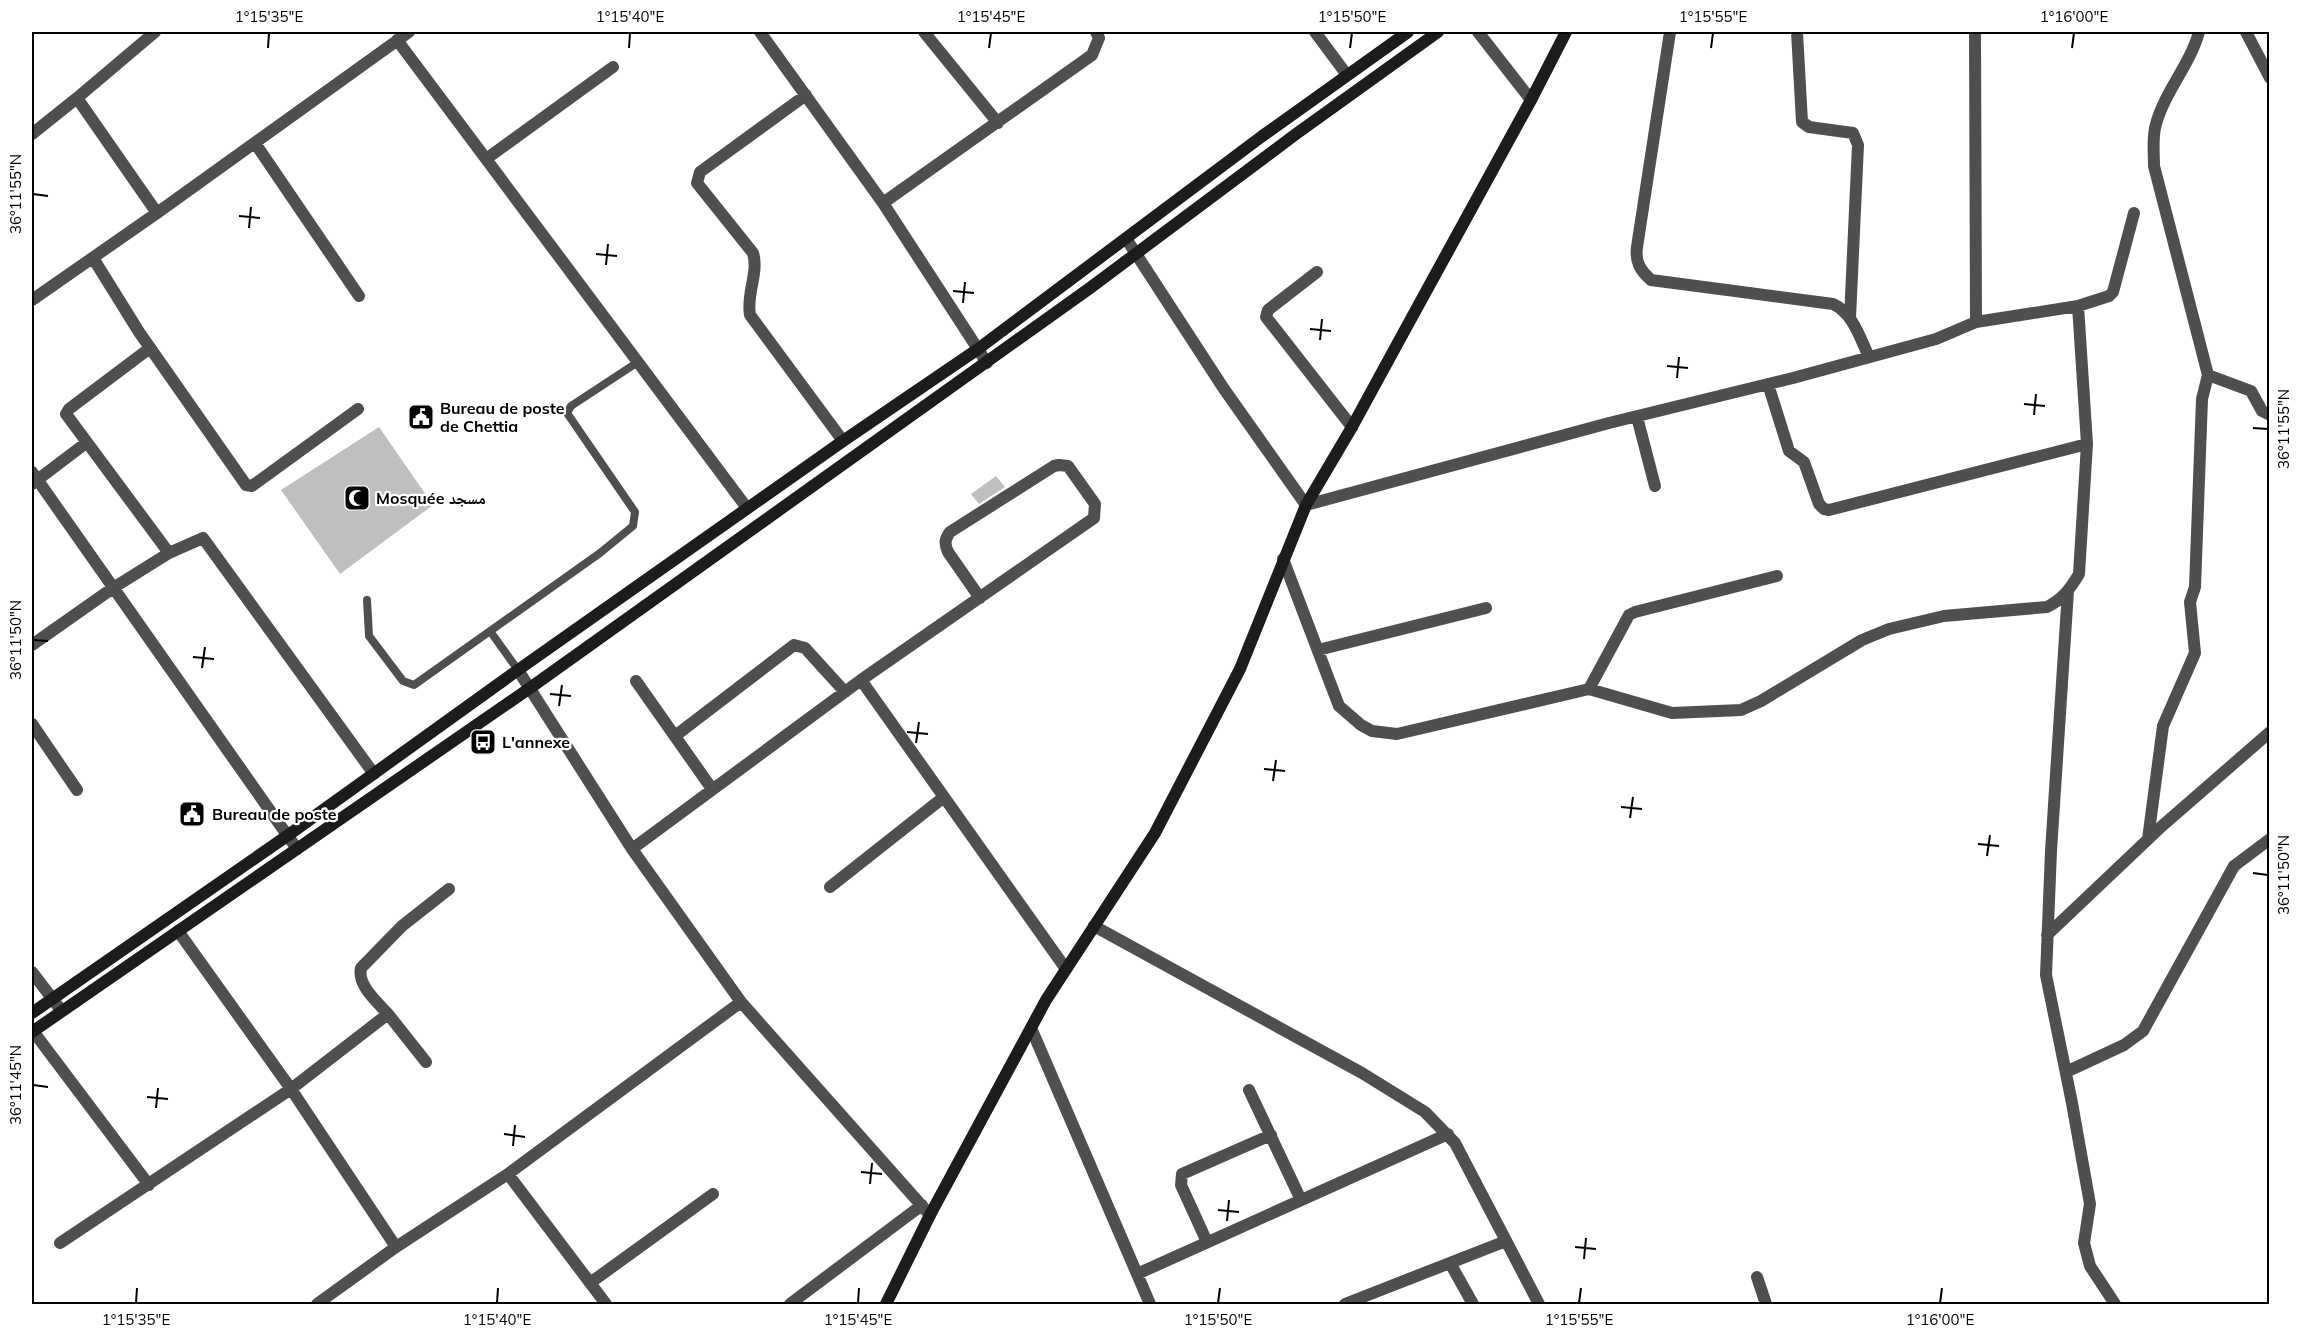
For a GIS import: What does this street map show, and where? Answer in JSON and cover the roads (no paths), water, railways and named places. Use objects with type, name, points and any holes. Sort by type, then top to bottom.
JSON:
[{"type":"main road","points":[[32,1013],[287,836],[747,508],[978,349],[1408,32]]},
{"type":"main road","points":[[32,1031],[530,688],[987,363],[1438,32]]},
{"type":"main road","points":[[886,1305],[926,1210],[1066,969],[1155,833],[1240,669],[1306,505],[1352,427],[1566,32]]},
{"type":"street","points":[[32,134],[154,32]]},
{"type":"street","points":[[32,300],[158,213],[409,32]]},
{"type":"street","points":[[760,32],[883,203],[987,363]]},
{"type":"street","points":[[924,32],[998,123]]},
{"type":"street","points":[[883,203],[1092,55],[1099,38],[1096,32]]},
{"type":"street","points":[[1315,32],[1347,75]]},
{"type":"street","points":[[1478,32],[1531,100]]},
{"type":"street","points":[[1670,32],[1637,247],[1638,265],[1651,280],[1833,304],[1850,318],[1869,357]]},
{"type":"street","points":[[1797,32],[1802,122],[1809,127],[1853,133],[1858,145],[1850,318]]},
{"type":"street","points":[[1975,32],[1976,322]]},
{"type":"street","points":[[2148,839],[2163,726],[2195,653],[2190,602],[2195,587],[2202,399],[2208,375],[2161,196],[2154,166],[2154,149],[2156,124],[2166,99],[2190,60],[2199,32]]},
{"type":"street","points":[[2246,32],[2270,78]]},
{"type":"street","points":[[397,40],[747,508]]},
{"type":"street","points":[[486,159],[613,67]]},
{"type":"street","points":[[807,95],[700,172],[696,179],[753,254],[750,315],[843,441]]},
{"type":"street","points":[[77,98],[158,213]]},
{"type":"street","points":[[255,143],[359,296]]},
{"type":"street","points":[[1126,240],[1224,389],[1306,505],[1936,339],[1976,322],[2078,306],[2109,296],[2113,292],[2134,213]]},
{"type":"street","points":[[93,258],[150,348],[249,486],[358,409]]},
{"type":"street","points":[[1317,272],[1268,310],[1266,317],[1352,427]]},
{"type":"street","points":[[1283,559],[1339,706],[1361,724],[1384,733],[1397,734],[1589,689],[1672,713],[1741,710],[1862,640],[1889,629],[1944,616],[2047,607],[2059,601],[2068,591],[2079,574],[2087,444],[2078,306]]},
{"type":"street","points":[[150,348],[68,410],[66,416],[169,553]]},
{"type":"street","points":[[2208,375],[2251,391],[2262,411],[2270,415]]},
{"type":"street","points":[[1768,384],[1789,451],[1804,462],[1819,504],[1829,510],[2087,444]]},
{"type":"street","points":[[1636,417],[1655,486]]},
{"type":"street","points":[[86,443],[33,479],[113,588],[297,849]]},
{"type":"street","points":[[632,849],[861,680],[980,598],[1094,518],[1095,504],[1068,466],[1054,466],[950,532],[946,537],[945,545],[948,552],[980,598]]},
{"type":"street","points":[[32,645],[113,588],[169,553],[201,537],[205,539],[374,774]]},
{"type":"street","points":[[1589,689],[1629,615],[1778,576]]},
{"type":"street","points":[[2068,591],[2046,975],[2090,1203],[2084,1243],[2090,1266],[2115,1305]]},
{"type":"street","points":[[1318,650],[1486,608]]},
{"type":"street","points":[[675,736],[794,645],[805,648],[845,692]]},
{"type":"street","points":[[518,670],[632,849],[741,1002],[926,1210],[790,1305]]},
{"type":"street","points":[[861,680],[1066,969]]},
{"type":"street","points":[[636,681],[712,789]]},
{"type":"street","points":[[32,724],[77,790]]},
{"type":"street","points":[[2047,934],[2148,839],[2270,732]]},
{"type":"street","points":[[830,887],[944,797]]},
{"type":"street","points":[[2066,1072],[2124,1046],[2143,1031],[2234,866],[2270,839]]},
{"type":"street","points":[[426,1062],[362,983],[359,974],[361,968],[402,926],[449,889]]},
{"type":"street","points":[[1094,926],[1362,1073],[1425,1113],[1455,1143],[1539,1305]]},
{"type":"street","points":[[178,931],[291,1089],[396,1247]]},
{"type":"street","points":[[32,972],[61,1010]]},
{"type":"street","points":[[317,1305],[396,1247],[508,1174],[741,1002]]},
{"type":"street","points":[[60,1243],[291,1089],[388,1014]]},
{"type":"street","points":[[1031,1028],[1150,1305]]},
{"type":"street","points":[[32,1031],[149,1185]]},
{"type":"street","points":[[1249,1090],[1301,1200]]},
{"type":"street","points":[[1137,1274],[1448,1134]]},
{"type":"street","points":[[1207,1242],[1180,1185],[1182,1174],[1271,1135]]},
{"type":"street","points":[[508,1174],[606,1305]]},
{"type":"street","points":[[590,1283],[713,1194]]},
{"type":"street","points":[[1345,1305],[1506,1241]]},
{"type":"street","points":[[1450,1263],[1473,1305]]},
{"type":"street","points":[[1757,1277],[1766,1305]]},
{"type":"lane","points":[[367,600],[369,636],[403,681],[414,685],[600,553],[633,526],[634,512],[567,413],[571,406],[638,362]]},
{"type":"lane","points":[[490,631],[518,670]]},
{"type":"place","name":"Bureau de poste de Chettia","points":[[421,417]]},
{"type":"place","name":"Mosquée مسجد","points":[[357,498]]},
{"type":"place","name":"L'annexe","points":[[483,742]]},
{"type":"place","name":"Bureau de poste","points":[[192,814]]}]
